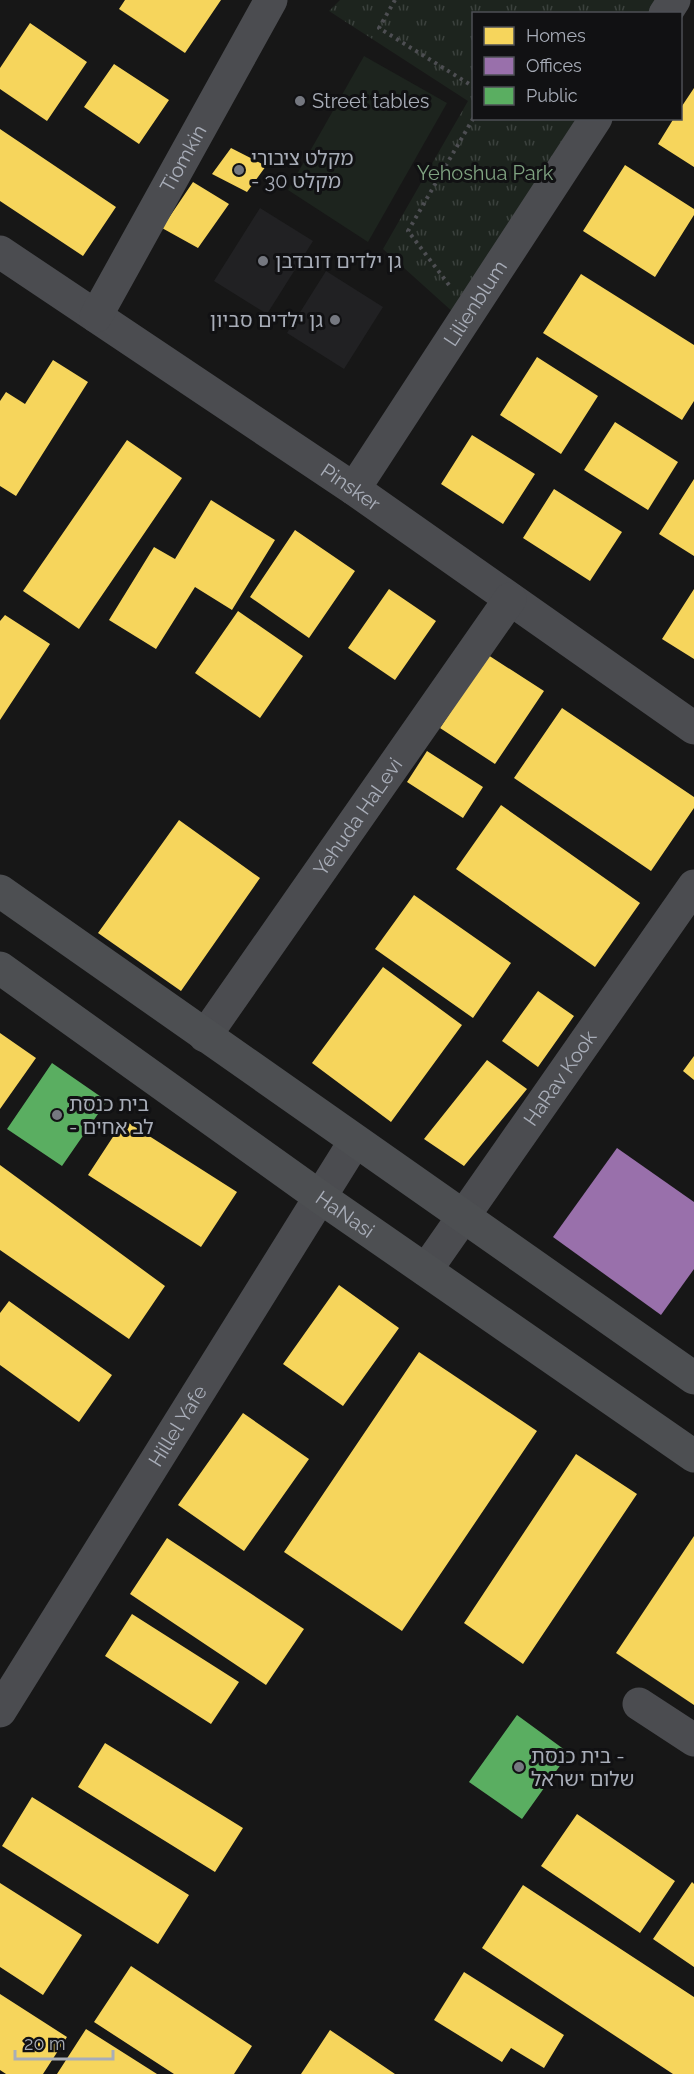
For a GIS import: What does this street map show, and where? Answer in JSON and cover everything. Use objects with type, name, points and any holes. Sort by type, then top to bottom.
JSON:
[{"type":"main road","points":[[0,891],[694,1378]]},
{"type":"main road","name":"HaNasi","points":[[0,968],[320,1197],[694,1456]]},
{"type":"street","name":"Tiomkin","points":[[96,316],[271,0]]},
{"type":"street","name":"Lilienblum","points":[[354,489],[595,120]]},
{"type":"street","name":"Pinsker","points":[[0,252],[354,489],[694,728]]},
{"type":"street","name":"Yehuda HaLevi","points":[[205,1036],[510,599]]},
{"type":"street","name":"HaRav Kook","points":[[426,1269],[694,886]]},
{"type":"street","name":"Hillel Yafe","points":[[0,1711],[355,1141]]},
{"type":"street","points":[[639,1704],[694,1740]]},
{"type":"path","points":[[395,0],[379,28],[472,86]]},
{"type":"path","points":[[470,312],[408,231],[472,120]]},
{"type":"shaded area","name":"גן ילדים דובדבן","points":[[260,208],[313,241],[267,314],[214,281]]},
{"type":"shaded area","name":"גן ילדים סביון","points":[[326,271],[383,307],[344,369],[287,333]]},
{"type":"green space","name":"Yehoshua Park","points":[[340,0],[658,0],[651,12],[472,12],[472,120],[580,120],[454,313],[383,249],[468,101],[329,11]]},
{"type":"green space","points":[[364,56],[447,103],[368,242],[288,190]]},
{"type":"building: Homes","points":[[125,0],[221,0],[185,53],[119,9]]},
{"type":"building: Homes","points":[[30,23],[87,62],[47,121],[0,89],[0,68]]},
{"type":"building: Homes","points":[[114,64],[169,100],[139,144],[84,107]]},
{"type":"building: Homes","points":[[694,88],[694,167],[658,144],[673,120],[682,120],[682,106]]},
{"type":"building: Homes","points":[[0,129],[116,207],[83,256],[0,201]]},
{"type":"building: Homes","name":"מקלט ציבורי - מקלט 30","points":[[231,148],[266,166],[247,192],[212,174]]},
{"type":"building: Homes","points":[[625,165],[694,209],[694,215],[655,277],[583,231]]},
{"type":"building: Homes","points":[[193,182],[229,204],[198,248],[162,228]]},
{"type":"building: Homes","points":[[581,274],[694,345],[694,401],[682,420],[543,333]]},
{"type":"building: Homes","points":[[537,357],[598,396],[561,454],[500,415]]},
{"type":"building: Homes","points":[[53,360],[88,382],[16,496],[0,486],[0,401],[6,392],[25,404]]},
{"type":"building: Homes","points":[[615,422],[678,462],[648,510],[584,470]]},
{"type":"building: Homes","points":[[472,435],[535,474],[503,524],[441,484]]},
{"type":"building: Homes","points":[[127,440],[182,478],[79,629],[23,591]]},
{"type":"building: Homes","points":[[694,479],[694,556],[659,534]]},
{"type":"building: Homes","points":[[554,489],[622,532],[590,581],[523,538]]},
{"type":"building: Homes","points":[[211,500],[275,540],[232,610],[195,587],[156,649],[109,620],[154,547],[175,559]]},
{"type":"building: Homes","points":[[295,530],[355,571],[309,638],[250,597]]},
{"type":"building: Homes","points":[[389,589],[436,621],[395,680],[348,648]]},
{"type":"building: Homes","points":[[694,589],[694,659],[662,639]]},
{"type":"building: Homes","points":[[238,611],[303,656],[260,718],[195,673]]},
{"type":"building: Homes","points":[[5,615],[50,644],[0,720],[0,621]]},
{"type":"building: Homes","points":[[488,655],[544,691],[495,764],[440,728]]},
{"type":"building: Homes","points":[[562,708],[694,797],[694,808],[651,871],[514,778]]},
{"type":"building: Homes","points":[[427,751],[483,787],[463,818],[407,782]]},
{"type":"building: Homes","points":[[501,805],[640,903],[595,967],[456,869]]},
{"type":"building: Homes","points":[[179,820],[260,878],[181,991],[98,933]]},
{"type":"building: Homes","points":[[414,895],[511,963],[473,1018],[375,949]]},
{"type":"building: Homes","points":[[383,967],[462,1025],[391,1122],[312,1063]]},
{"type":"building: Homes","points":[[538,991],[574,1016],[538,1067],[502,1041]]},
{"type":"building: Homes","points":[[0,1033],[36,1058],[0,1109]]},
{"type":"building: Homes","points":[[694,1056],[694,1080],[683,1071]]},
{"type":"building: Homes","points":[[487,1060],[527,1089],[464,1166],[424,1139]]},
{"type":"building: Homes","points":[[124,1120],[237,1192],[201,1247],[88,1175]]},
{"type":"building: Homes","points":[[0,1165],[165,1286],[129,1339],[0,1250]]},
{"type":"building: Homes","points":[[339,1285],[399,1328],[343,1406],[283,1364]]},
{"type":"building: Homes","points":[[9,1301],[112,1375],[79,1422],[0,1365],[0,1313]]},
{"type":"building: Homes","points":[[419,1352],[537,1431],[402,1631],[284,1552]]},
{"type":"building: Homes","points":[[243,1413],[309,1459],[244,1551],[178,1505]]},
{"type":"building: Homes","points":[[576,1454],[637,1494],[523,1664],[464,1623]]},
{"type":"building: Homes","points":[[694,1536],[694,1705],[616,1653]]},
{"type":"building: Homes","points":[[167,1538],[304,1629],[266,1685],[130,1594]]},
{"type":"building: Homes","points":[[132,1614],[239,1682],[211,1724],[105,1656]]},
{"type":"building: Homes","points":[[105,1743],[243,1828],[215,1872],[78,1787]]},
{"type":"building: Homes","points":[[32,1797],[189,1895],[158,1944],[2,1846]]},
{"type":"building: Homes","points":[[577,1814],[675,1881],[640,1933],[541,1866]]},
{"type":"building: Homes","points":[[692,1882],[694,1884],[694,1967],[653,1939]]},
{"type":"building: Homes","points":[[0,1883],[82,1935],[43,1995],[0,1967]]},
{"type":"building: Homes","points":[[523,1885],[694,1997],[694,2074],[673,2074],[482,1948]]},
{"type":"building: Homes","points":[[131,1966],[252,2046],[234,2074],[174,2074],[94,2022]]},
{"type":"building: Homes","points":[[464,1972],[564,2035],[544,2068],[511,2048],[502,2062],[434,2020]]},
{"type":"building: Homes","points":[[0,1994],[67,2037],[43,2074],[6,2074],[0,2070]]},
{"type":"building: Homes","points":[[86,2029],[157,2074],[57,2074]]},
{"type":"building: Homes","points":[[330,2030],[395,2074],[301,2074]]},
{"type":"building: Offices","points":[[617,1148],[694,1202],[694,1269],[661,1315],[553,1237]]},
{"type":"building: Public","name":"בית כנסת - לב אחים","points":[[52,1063],[107,1101],[62,1166],[7,1129]]},
{"type":"building: Public","name":"בית כנסת - שלום ישראל","points":[[517,1715],[569,1753],[522,1819],[469,1782]]},
{"type":"place","name":"Street tables","points":[[300,101]]},
{"type":"place","name":"מקלט ציבורי - מקלט 30","points":[[239,170]]},
{"type":"place","name":"גן ילדים דובדבן","points":[[263,261]]},
{"type":"place","name":"גן ילדים סביון","points":[[335,320]]},
{"type":"place","name":"בית כנסת - לב אחים","points":[[57,1115]]},
{"type":"place","name":"בית כנסת - שלום ישראל","points":[[519,1767]]}]
